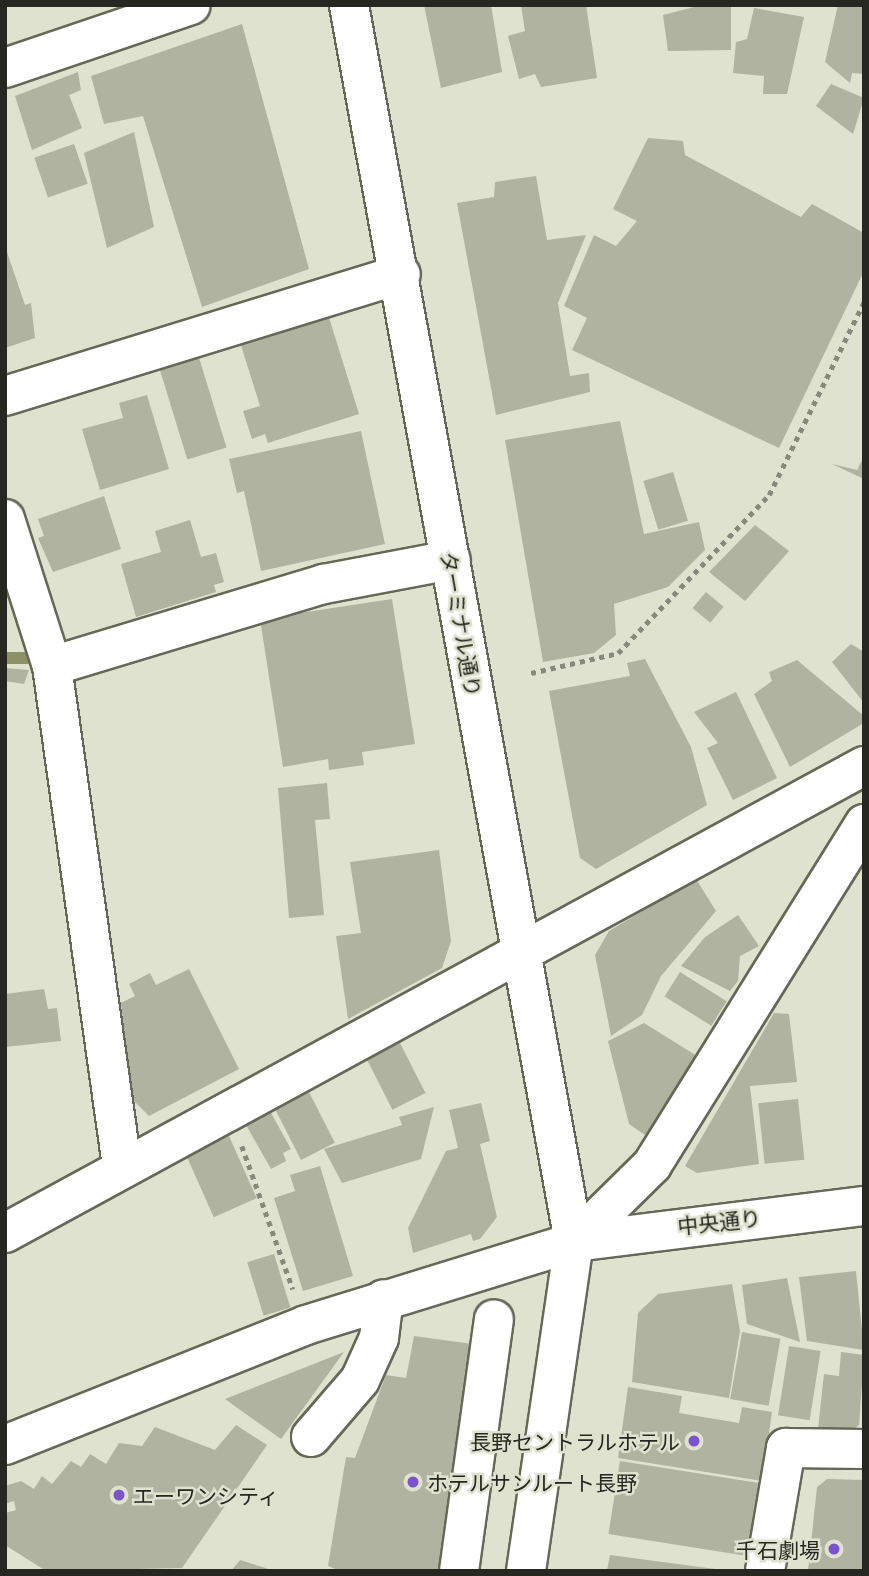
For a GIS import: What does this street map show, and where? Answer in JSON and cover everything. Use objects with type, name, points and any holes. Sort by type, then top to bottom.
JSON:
[{"type":"street","points":[[5,68],[191,5]]},
{"type":"street","name":"ターミナル通り","points":[[349,5],[401,274],[519,953],[575,1242],[526,1571]]},
{"type":"street","points":[[5,396],[401,274]]},
{"type":"street","points":[[5,519],[52,666],[122,1166]]},
{"type":"street","points":[[52,666],[324,584],[451,560]]},
{"type":"street","points":[[5,1233],[225,1110],[864,766]]},
{"type":"street","points":[[575,1242],[652,1165],[864,824]]},
{"type":"street","name":"中央通り","points":[[5,1445],[306,1325],[575,1242],[864,1206]]},
{"type":"street","points":[[311,1437],[360,1380],[379,1338],[384,1299]]},
{"type":"street","points":[[459,1571],[494,1319]]},
{"type":"street","points":[[765,1571],[786,1448],[864,1450]]},
{"type":"path","points":[[531,673],[618,653],[769,495],[864,302]]},
{"type":"path","points":[[225,1110],[261,1184],[306,1325]]},
{"type":"building","points":[[424,5],[491,5],[502,72],[441,88]]},
{"type":"building","points":[[521,5],[586,5],[597,78],[541,87],[535,74],[519,79],[508,36],[525,31]]},
{"type":"building","points":[[702,5],[731,5],[731,50],[668,51],[663,15]]},
{"type":"building","points":[[838,5],[864,5],[864,74],[852,73],[850,83],[825,62]]},
{"type":"building","points":[[754,8],[804,17],[787,94],[763,94],[764,76],[733,73],[736,42],[747,39]]},
{"type":"building","points":[[242,24],[309,269],[202,307],[143,116],[104,124],[91,76]]},
{"type":"building","points":[[78,72],[81,90],[69,95],[82,128],[32,150],[15,96]]},
{"type":"building","points":[[831,84],[864,98],[853,134],[816,106]]},
{"type":"building","points":[[134,132],[154,227],[107,248],[84,153]]},
{"type":"building","points":[[648,138],[683,141],[685,155],[801,217],[812,204],[864,233],[864,271],[779,448],[572,350],[587,318],[564,306],[594,235],[616,246],[637,221],[613,209]]},
{"type":"building","points":[[74,144],[88,184],[48,197],[34,158]]},
{"type":"building","points":[[536,176],[547,240],[586,235],[558,303],[570,376],[589,373],[590,392],[496,415],[457,203],[494,197],[495,182]]},
{"type":"building","points":[[5,246],[25,305],[31,303],[35,338],[5,348]]},
{"type":"building","points":[[327,311],[359,414],[268,443],[265,434],[252,439],[243,411],[260,406],[239,339]]},
{"type":"building","points":[[197,351],[227,448],[187,460],[158,363]]},
{"type":"building","points":[[147,395],[169,469],[100,490],[82,429],[123,418],[119,403]]},
{"type":"building","points":[[620,421],[644,534],[699,522],[705,550],[668,587],[614,604],[616,635],[594,653],[543,662],[505,440]]},
{"type":"building","points":[[361,431],[385,544],[261,571],[244,491],[237,493],[229,459]]},
{"type":"building","points":[[864,456],[864,479],[832,464],[857,470]]},
{"type":"building","points":[[673,472],[688,521],[658,530],[643,481]]},
{"type":"building","points":[[104,496],[121,549],[53,572],[38,538],[44,536],[38,519]]},
{"type":"building","points":[[190,520],[201,557],[216,553],[224,582],[214,585],[216,592],[136,617],[121,564],[161,552],[155,531]]},
{"type":"building","points":[[755,525],[789,551],[745,601],[709,572]]},
{"type":"building","points":[[706,592],[724,607],[710,623],[693,608]]},
{"type":"building","points":[[392,599],[415,744],[362,752],[364,765],[329,770],[328,759],[283,767],[260,619]]},
{"type":"building","points":[[851,644],[864,652],[864,703],[832,662]]},
{"type":"building","points":[[645,659],[691,747],[707,805],[596,869],[580,858],[549,691],[630,676],[627,663]]},
{"type":"building","points":[[797,660],[864,716],[864,723],[790,767],[754,694],[772,681],[769,672]]},
{"type":"building","points":[[5,668],[29,670],[24,684],[5,681]]},
{"type":"building","points":[[736,692],[777,778],[733,800],[707,748],[718,743],[694,712]]},
{"type":"building","points":[[327,783],[330,819],[315,820],[324,915],[289,918],[278,788]]},
{"type":"building","points":[[439,850],[451,941],[442,968],[348,1019],[336,936],[361,933],[350,862]]},
{"type":"building","points":[[696,879],[716,911],[661,976],[642,1015],[611,1036],[595,955],[609,931]]},
{"type":"building","points":[[738,915],[759,946],[740,956],[738,981],[730,991],[681,966],[705,937]]},
{"type":"building","points":[[189,969],[239,1069],[149,1116],[132,1099],[121,1003],[135,996],[129,984],[150,973],[156,985]]},
{"type":"building","points":[[680,972],[727,1001],[711,1026],[665,997]]},
{"type":"building","points":[[44,989],[48,1009],[57,1008],[61,1041],[5,1047],[5,994]]},
{"type":"building","points":[[774,1013],[789,1014],[797,1082],[750,1086],[759,1164],[697,1173],[685,1166]]},
{"type":"building","points":[[644,1023],[697,1056],[648,1137],[629,1124],[608,1041]]},
{"type":"building","points":[[400,1043],[425,1093],[392,1110],[367,1060]]},
{"type":"building","points":[[309,1092],[335,1143],[301,1160],[275,1109]]},
{"type":"building","points":[[798,1099],[804,1160],[765,1164],[758,1103]]},
{"type":"building","points":[[481,1103],[490,1141],[480,1144],[497,1217],[480,1239],[473,1241],[471,1234],[413,1253],[408,1228],[446,1151],[458,1148],[449,1110]]},
{"type":"building","points":[[434,1107],[421,1159],[342,1183],[324,1149],[402,1125],[399,1117]]},
{"type":"building","points":[[270,1111],[291,1149],[283,1153],[286,1161],[271,1169],[246,1125]]},
{"type":"building","points":[[229,1136],[257,1198],[214,1217],[186,1155]]},
{"type":"building","points":[[320,1166],[353,1276],[303,1291],[274,1198],[295,1191],[290,1175]]},
{"type":"building","points":[[274,1254],[290,1308],[264,1316],[247,1262]]},
{"type":"building","points":[[856,1271],[864,1350],[807,1341],[799,1277]]},
{"type":"building","points":[[787,1278],[800,1342],[747,1324],[742,1285]]},
{"type":"building","points":[[732,1284],[740,1331],[729,1398],[632,1382],[638,1313],[658,1294]]},
{"type":"building","points":[[742,1332],[780,1339],[769,1406],[730,1399]]},
{"type":"building","points":[[414,1336],[480,1345],[451,1571],[340,1571],[328,1566],[346,1457],[355,1458],[386,1375],[406,1378]]},
{"type":"building","points":[[789,1346],[821,1351],[810,1420],[778,1415]]},
{"type":"building","points":[[344,1352],[281,1439],[225,1399]]},
{"type":"building","points":[[841,1352],[864,1355],[859,1425],[850,1432],[818,1429],[824,1374],[839,1376]]},
{"type":"building","name":"長野セントラルホテル","points":[[628,1387],[682,1396],[679,1413],[739,1423],[742,1407],[772,1412],[762,1481],[618,1458]]},
{"type":"building","name":"エーワンシティ","points":[[236,1425],[267,1445],[182,1568],[46,1571],[5,1545],[5,1513],[16,1510],[14,1501],[5,1504],[5,1486],[21,1481],[34,1489],[42,1476],[52,1484],[71,1461],[81,1467],[90,1454],[106,1464],[119,1443],[142,1446],[155,1427],[215,1450]]},
{"type":"building","points":[[620,1461],[762,1484],[751,1557],[608,1534]]},
{"type":"building","points":[[827,1479],[864,1480],[864,1571],[808,1571],[817,1487]]},
{"type":"building","points":[[610,1555],[715,1569],[715,1571],[607,1571]]},
{"type":"building","points":[[240,1560],[272,1570],[272,1571],[231,1571]]},
{"type":"waterway","points":[[5,658],[27,658]]},
{"type":"place","name":"長野セントラルホテル","points":[[694,1441]]},
{"type":"place","name":"ホテルサンルート長野","points":[[413,1482]]},
{"type":"place","name":"エーワンシティ","points":[[119,1495]]},
{"type":"place","name":"千石劇場","points":[[834,1549]]}]
